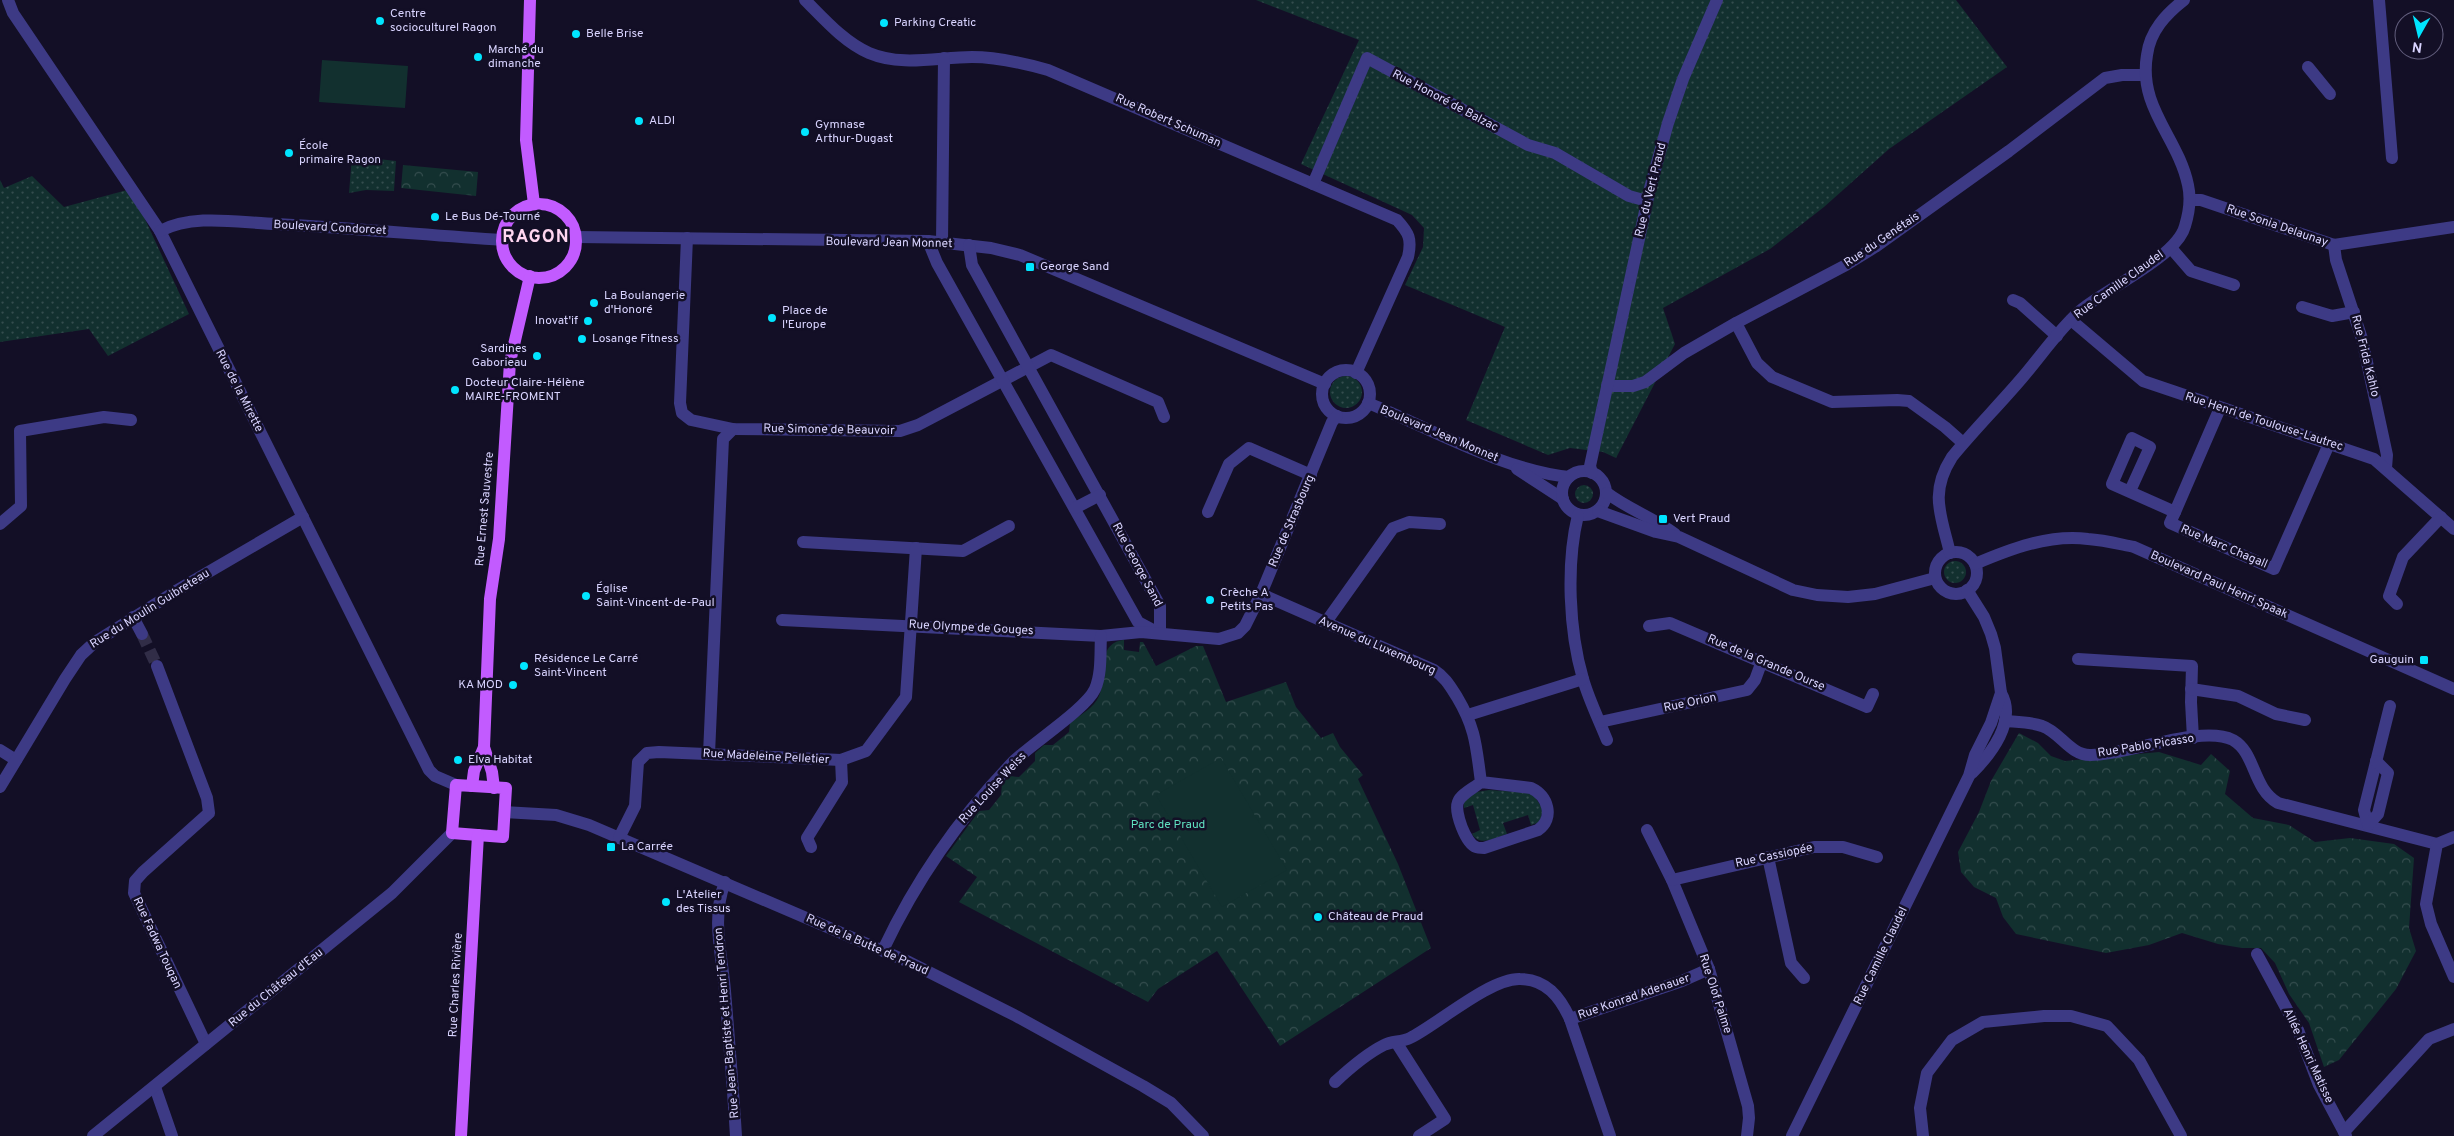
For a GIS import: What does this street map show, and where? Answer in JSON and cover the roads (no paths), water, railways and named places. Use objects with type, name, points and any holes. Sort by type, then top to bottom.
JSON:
[{"type":"main road","points":[[530,0],[526,140],[534,204]]},
{"type":"main road","points":[[534,204],[544,204],[562,212],[571,223],[576,237],[572,257],[559,272],[540,278],[521,273],[507,259],[502,240],[508,220],[523,207],[534,204]]},
{"type":"main road","name":"Rue Ernest Sauvestre","points":[[494,788],[492,772],[484,747],[490,599],[499,539],[510,362],[530,276]]},
{"type":"main road","name":"Rue Ernest Sauvestre","points":[[472,786],[474,771],[484,747]]},
{"type":"main road","points":[[456,785],[472,786],[506,788],[503,837],[452,833],[456,785]]},
{"type":"main road","name":"Rue Charles Rivière","points":[[461,1136],[478,835]]},
{"type":"street","name":"Rue de la Mirette","points":[[8,0],[13,13],[160,231],[429,770],[435,776],[456,785]]},
{"type":"street","name":"Rue Robert Schuman","points":[[804,0],[852,44],[870,53],[900,60],[944,58],[996,59],[1048,70],[1396,220],[1408,231],[1411,242],[1408,257],[1356,373]]},
{"type":"street","name":"Rue du Vert Praud","points":[[1606,386],[1647,201],[1668,123],[1680,88],[1717,0]]},
{"type":"street","points":[[2144,75],[2147,51],[2157,28],[2165,16],[2184,0]]},
{"type":"street","points":[[2379,0],[2392,158]]},
{"type":"street","points":[[942,242],[944,58]]},
{"type":"street","name":"Rue Honoré de Balzac","points":[[1313,184],[1367,58],[1528,145],[1555,153],[1629,196],[1647,201]]},
{"type":"street","points":[[2308,67],[2330,94]]},
{"type":"street","name":"Rue du Genétais","points":[[1606,386],[1633,386],[1645,382],[1684,353],[1875,248],[2009,152],[2100,80],[2122,74],[2144,75]]},
{"type":"street","name":"Rue Camille Claudel","points":[[1950,553],[1939,509],[1937,491],[1946,466],[2071,320],[2088,305],[2171,248],[2185,228],[2190,200],[2184,171],[2150,102],[2144,75]]},
{"type":"street","name":"Rue Sonia Delaunay","points":[[2190,200],[2201,200],[2334,245],[2454,227]]},
{"type":"street","name":"Boulevard Condorcet","points":[[160,231],[170,226],[195,220],[341,227],[502,240]]},
{"type":"street","name":"Boulevard Jean Monnet","points":[[576,237],[928,241],[969,245],[1020,255],[1325,384]]},
{"type":"street","name":"Rue Simone de Beauvoir","points":[[687,238],[680,409],[686,418],[733,429],[900,431],[918,425],[989,386],[1003,381]]},
{"type":"street","name":"Rue George Sand","points":[[928,241],[937,263],[1138,622],[1160,633],[1162,609],[972,265],[969,245]]},
{"type":"street","name":"Rue Frida Kahlo","points":[[2334,245],[2336,260],[2354,312],[2381,423],[2387,455],[2386,468]]},
{"type":"street","points":[[2171,248],[2191,271],[2234,285]]},
{"type":"street","points":[[2013,300],[2020,303],[2057,336]]},
{"type":"street","points":[[2302,307],[2332,316],[2354,312]]},
{"type":"street","name":"Rue Henri de Toulouse-Lautrec","points":[[2071,320],[2143,381],[2374,459],[2454,529]]},
{"type":"street","points":[[1736,323],[1757,364],[1772,377],[1832,402],[1897,400],[1909,402],[1944,427],[1963,444]]},
{"type":"street","points":[[1003,381],[1051,355],[1158,402],[1164,417]]},
{"type":"street","points":[[1338,372],[1356,373],[1368,386],[1368,403],[1364,409],[1354,416],[1337,416],[1325,405],[1322,392],[1325,384],[1332,375],[1338,372]]},
{"type":"street","points":[[1592,473],[1590,466],[1606,386]]},
{"type":"street","name":"Boulevard Jean Monnet","points":[[1368,403],[1511,464],[1551,475],[1569,477]]},
{"type":"street","name":"Rue Marc Chagall","points":[[2220,408],[2170,524],[2274,569],[2329,444]]},
{"type":"street","name":"Rue de Strasbourg","points":[[1160,633],[1206,638],[1238,633],[1245,626],[1332,422],[1337,416]]},
{"type":"street","points":[[0,524],[21,506],[20,431],[104,417],[131,420]]},
{"type":"street","points":[[709,754],[723,439],[733,429]]},
{"type":"street","points":[[1208,512],[1229,464],[1249,448],[1311,475]]},
{"type":"street","name":"Boulevard Jean Monnet","points":[[1511,464],[1562,499]]},
{"type":"street","points":[[1581,471],[1592,473],[1602,480],[1607,493],[1606,501],[1598,511],[1588,516],[1578,515],[1568,509],[1562,499],[1563,487],[1569,477],[1581,471]]},
{"type":"street","name":"Rue Marc Chagall","points":[[2130,491],[2175,512]]},
{"type":"street","points":[[1607,493],[1629,507],[1661,523],[1679,537]]},
{"type":"street","points":[[1075,508],[1100,495]]},
{"type":"street","points":[[1598,511],[1656,532],[1679,537],[1793,590],[1817,595],[1848,597],[1875,594],[1935,578]]},
{"type":"street","points":[[1578,515],[1574,547],[1572,607],[1583,679],[1608,740]]},
{"type":"street","name":"Rue du Moulin Guibreteau","points":[[0,787],[5,769],[16,760],[80,655],[95,642],[133,617],[303,517]]},
{"type":"street","points":[[2396,604],[2389,596],[2403,557],[2440,517]]},
{"type":"street","points":[[1326,622],[1393,528],[1409,522],[1440,524]]},
{"type":"street","points":[[803,542],[963,551],[1009,526]]},
{"type":"street","name":"Boulevard Paul Henri Spaak","points":[[1975,564],[2014,548],[2050,539],[2087,538],[2134,547],[2454,689]]},
{"type":"street","name":"Rue Madeleine Pelletier","points":[[618,838],[635,806],[638,762],[643,755],[651,752],[841,760],[866,751],[906,697],[916,548]]},
{"type":"street","points":[[1950,553],[1965,554],[1975,564],[1975,580],[1966,590],[1957,594],[1941,588],[1935,578],[1938,562],[1950,553]]},
{"type":"street","name":"Rue Camille Claudel","points":[[1966,590],[1984,617],[1991,634],[1995,648],[2001,693],[2006,703],[2003,728],[1991,750],[1969,776]]},
{"type":"street","name":"Avenue du Luxembourg","points":[[1260,594],[1434,670],[1448,682],[1468,715],[1474,733],[1481,782]]},
{"type":"street","points":[[133,617],[142,634]]},
{"type":"street","name":"Rue Olympe de Gouges","points":[[782,620],[912,625],[1101,636],[1160,633]]},
{"type":"street","name":"Rue de la Grande Ourse","points":[[1650,626],[1670,623],[1867,707],[1873,694]]},
{"type":"street","name":"Rue Louise Weiss","points":[[883,950],[897,920],[935,856],[974,805],[1015,761],[1090,696],[1097,680],[1101,636]]},
{"type":"street","points":[[2078,659],[2192,666],[2193,738]]},
{"type":"street","name":"Rue Orion","points":[[1600,722],[1747,690],[1755,680],[1762,661]]},
{"type":"street","name":"Rue Fadwa Touqan","points":[[157,666],[206,798],[209,813],[143,872],[136,881],[134,893],[206,1044]]},
{"type":"street","points":[[1468,715],[1583,679]]},
{"type":"street","points":[[2192,690],[2238,696],[2276,714],[2304,720]]},
{"type":"street","name":"Rue Camille Claudel","points":[[1792,1136],[1969,776],[1975,755],[1992,723],[2001,693]]},
{"type":"street","points":[[2368,825],[2378,814],[2388,773],[2376,761],[2390,706]]},
{"type":"street","name":"Rue Pablo Picasso","points":[[2005,721],[2044,726],[2074,750],[2090,755],[2155,742],[2193,738],[2220,737],[2231,739],[2244,750],[2264,791],[2278,803],[2437,844]]},
{"type":"street","points":[[0,750],[16,760]]},
{"type":"street","points":[[811,847],[807,838],[842,782],[841,760]]},
{"type":"street","points":[[1481,782],[1531,788],[1539,791],[1547,803],[1548,812],[1543,827],[1484,848],[1475,847],[1467,841],[1456,809],[1458,801],[1462,796],[1481,782]]},
{"type":"street","name":"Rue de la Butte de Praud","points":[[505,812],[556,815],[589,825],[883,950],[1016,1016],[1143,1086],[1171,1103],[1203,1136]]},
{"type":"street","name":"Rue Olof Palme","points":[[1647,830],[1672,880],[1709,969],[1748,1106],[1747,1136]]},
{"type":"street","name":"Rue du Château d'Eau","points":[[93,1136],[392,893],[452,833]]},
{"type":"street","points":[[2454,837],[2437,844],[2426,904],[2431,924],[2454,977]]},
{"type":"street","name":"Rue Cassiopée","points":[[1672,880],[1768,857],[1830,846],[1855,849],[1878,857]]},
{"type":"street","points":[[1768,857],[1791,963],[1804,978]]},
{"type":"street","name":"Rue Jean-Baptiste et Henri Tendron","points":[[725,882],[718,908],[719,943],[724,977],[736,1136]]},
{"type":"street","name":"Allée Henri Matisse","points":[[2256,954],[2298,1030],[2319,1085],[2345,1134]]},
{"type":"street","name":"Rue Konrad Adenauer","points":[[1335,1082],[1351,1066],[1385,1045],[1408,1039],[1500,982],[1518,978],[1540,982],[1563,1005],[1570,1019],[1682,981],[1709,969]]},
{"type":"street","points":[[1923,1136],[1920,1108],[1927,1073],[1952,1040],[1983,1022],[2044,1016],[2071,1016],[2106,1026],[2139,1060],[2181,1136]]},
{"type":"street","points":[[1570,1019],[1610,1136]]},
{"type":"street","points":[[2345,1134],[2429,1040],[2454,1029]]},
{"type":"street","points":[[1396,1042],[1444,1119],[1420,1136]]},
{"type":"street","points":[[155,1087],[172,1136]]},
{"type":"tunnel","points":[[142,634],[157,666]]},
{"type":"place","name":"Centre socioculturel Ragon","points":[[380,21]]},
{"type":"place","name":"Parking Creatic","points":[[884,23]]},
{"type":"place","name":"Belle Brise","points":[[576,34]]},
{"type":"place","name":"Marché du dimanche","points":[[478,57]]},
{"type":"place","name":"ALDI","points":[[639,121]]},
{"type":"place","name":"Gymnase Arthur-Dugast","points":[[805,132]]},
{"type":"place","name":"École primaire Ragon","points":[[289,153]]},
{"type":"place","name":"Le Bus Dé-Tourné","points":[[435,217]]},
{"type":"place","name":"George Sand","points":[[1030,267]]},
{"type":"place","name":"La Boulangerie d'Honoré","points":[[594,303]]},
{"type":"place","name":"Place de l'Europe","points":[[772,318]]},
{"type":"place","name":"Inovat'if","points":[[588,321]]},
{"type":"place","name":"Losange Fitness","points":[[582,339]]},
{"type":"place","name":"Sardines Gaborieau","points":[[537,356]]},
{"type":"place","name":"Docteur Claire-Hélène MAIRE-FROMENT","points":[[455,390]]},
{"type":"place","name":"Vert Praud","points":[[1663,519]]},
{"type":"place","name":"Église Saint-Vincent-de-Paul","points":[[586,596]]},
{"type":"place","name":"Crèche A Petits Pas","points":[[1210,600]]},
{"type":"place","name":"Gauguin","points":[[2424,660]]},
{"type":"place","name":"Résidence Le Carré Saint-Vincent","points":[[524,666]]},
{"type":"place","name":"KA MOD","points":[[513,685]]},
{"type":"place","name":"Elva Habitat","points":[[458,760]]},
{"type":"place","name":"La Carrée","points":[[611,847]]},
{"type":"place","name":"L'Atelier des Tissus","points":[[666,902]]},
{"type":"place","name":"Château de Praud","points":[[1318,917]]},
{"type":"district","name":"RAGON","points":[[536,237]]},
{"type":"park label","name":"Parc de Praud","points":[[1168,825]]}]
